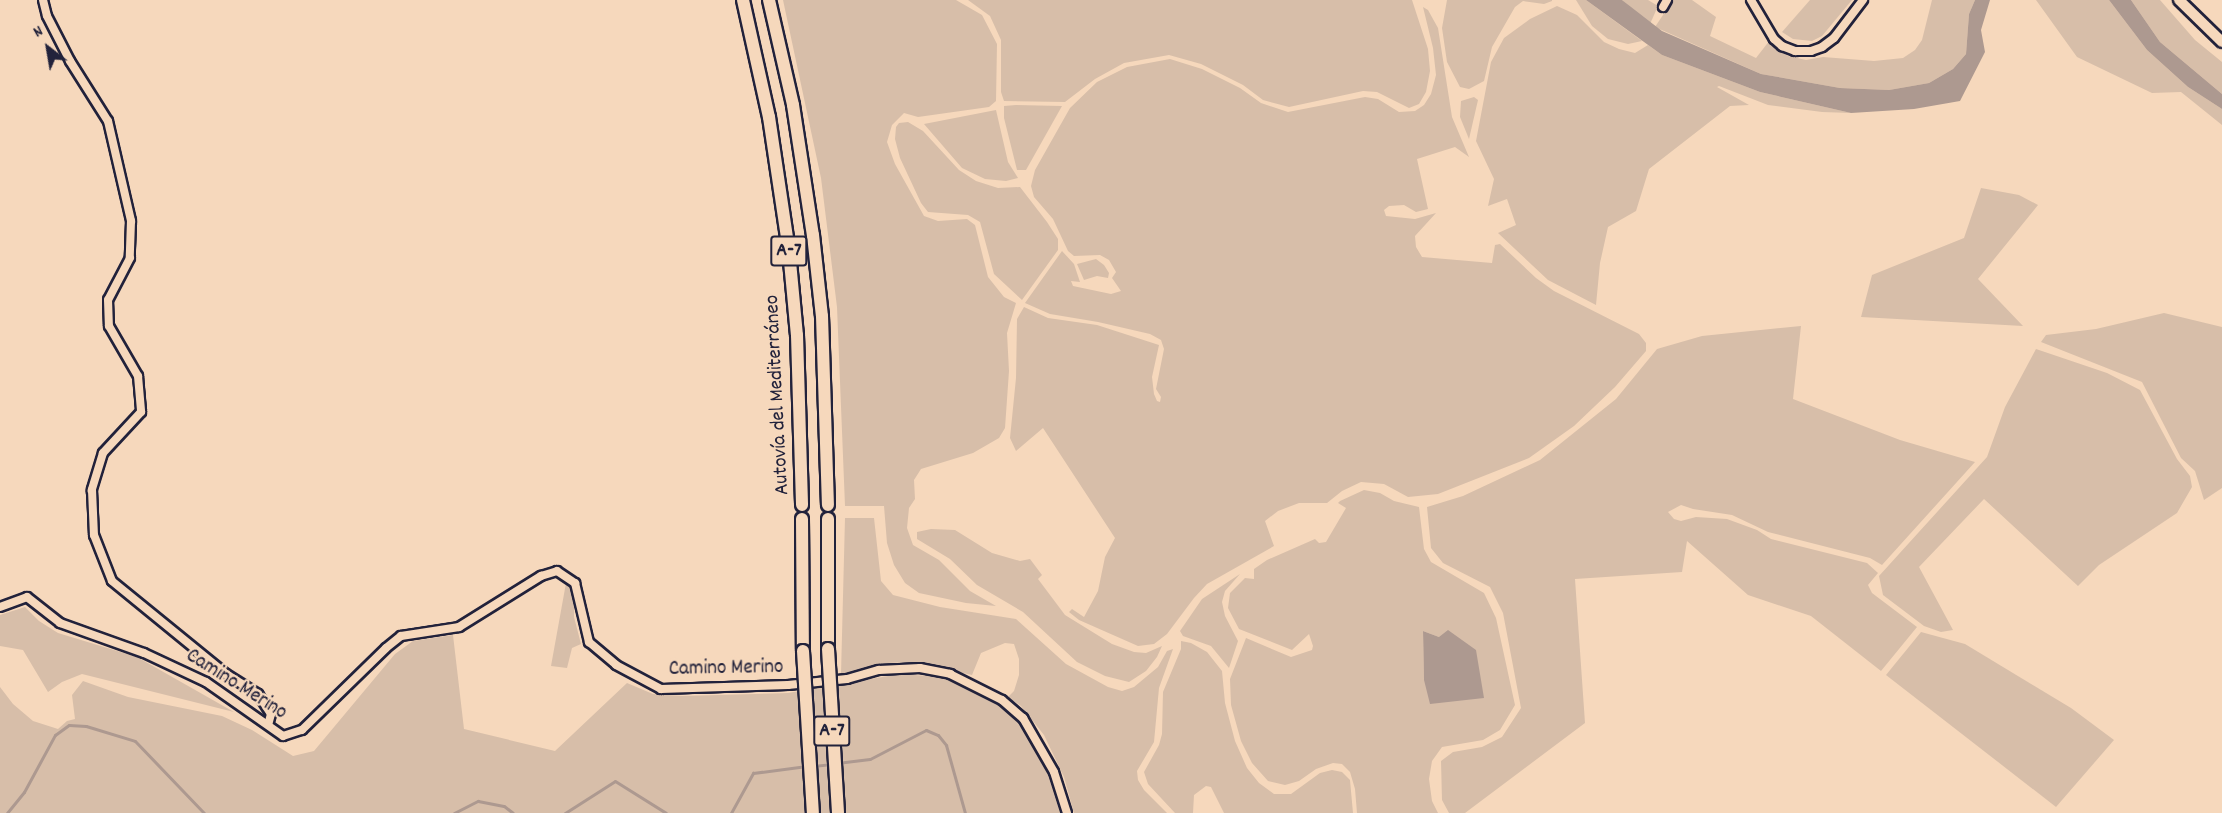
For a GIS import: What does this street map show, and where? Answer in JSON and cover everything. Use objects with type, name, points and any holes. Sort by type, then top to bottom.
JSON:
[{"type":"highway","name":"Autovía del Mediterráneo","points":[[743,0],[769,117],[789,250],[797,334],[802,505]]},
{"type":"highway","name":"A-7","points":[[769,0],[793,105],[813,235],[822,316],[828,505]]},
{"type":"highway","name":"Autovía del Mediterráneo","points":[[802,519],[803,651],[813,813]]},
{"type":"highway","name":"A-7","points":[[828,519],[828,649],[838,813]]},
{"type":"main road","points":[[2179,0],[2222,42]]},
{"type":"street","points":[[43,0],[47,16],[70,61],[108,121],[131,221],[130,258],[108,300],[109,326],[138,376],[141,412],[103,453],[92,490],[94,535],[112,581],[226,674],[258,694],[271,714],[268,725]]},
{"type":"street","points":[[1750,0],[1774,39],[1782,46],[1795,51],[1811,51],[1822,47],[1834,38],[1863,0]]},
{"type":"street","name":"Camino Merino","points":[[0,607],[27,597],[60,623],[144,653],[206,682],[283,736],[302,730],[401,636],[459,627],[541,576],[556,571],[575,583],[589,642],[616,665],[661,689],[788,686],[847,680],[879,670],[920,668],[950,674],[1002,700],[1023,718],[1054,772],[1067,813]]},
{"type":"shaded area","points":[[783,0],[956,0],[982,15],[997,44],[996,101],[989,107],[918,117],[904,113],[892,125],[887,142],[895,164],[924,216],[938,221],[967,219],[975,225],[988,277],[1004,297],[1016,303],[1007,333],[1009,371],[1005,428],[999,438],[973,453],[921,469],[914,480],[915,499],[909,508],[907,528],[913,545],[939,560],[970,591],[996,606],[966,603],[919,593],[905,583],[894,565],[887,543],[884,506],[845,506],[837,307],[821,178]]},
{"type":"shaded area","points":[[968,0],[1412,0],[1428,49],[1430,71],[1426,92],[1419,104],[1409,108],[1377,92],[1363,91],[1289,107],[1263,100],[1243,85],[1201,64],[1169,55],[1124,63],[1095,79],[1065,102],[1004,101],[1001,92],[1001,40],[990,16]]},
{"type":"shaded area","points":[[1447,0],[1552,1],[1544,4],[1523,1],[1515,7],[1492,47],[1484,81],[1469,89],[1460,87],[1447,62],[1442,28]]},
{"type":"shaded area","points":[[1576,0],[1586,0],[1642,41],[1628,44],[1608,39],[1592,26]]},
{"type":"shaded area","points":[[1586,0],[1622,0],[1662,31],[1761,74],[1840,88],[1889,90],[1929,83],[1953,69],[1966,54],[1969,14],[1975,0],[1990,0],[1981,30],[1985,52],[1960,101],[1914,109],[1851,113],[1760,92],[1662,55]]},
{"type":"shaded area","points":[[1622,0],[1648,0],[1658,6],[1650,24]]},
{"type":"shaded area","points":[[1673,0],[1692,0],[1716,17],[1710,36],[1756,58],[1770,40],[1777,50],[1788,56],[1806,60],[1823,57],[1874,61],[1903,58],[1915,50],[1922,40],[1932,0],[1975,0],[1969,14],[1966,54],[1953,69],[1929,83],[1889,90],[1840,88],[1761,74],[1655,27]]},
{"type":"shaded area","points":[[1810,0],[1852,0],[1822,36],[1812,41],[1793,39],[1782,32]]},
{"type":"shaded area","points":[[2036,0],[2109,0],[2147,50],[2188,87],[2222,109],[2222,125],[2181,92],[2152,93],[2077,57]]},
{"type":"shaded area","points":[[2109,0],[2131,0],[2160,42],[2222,94],[2222,109],[2188,87],[2147,50]]},
{"type":"shaded area","points":[[2131,0],[2160,0],[2195,40],[2222,62],[2222,94],[2160,42]]},
{"type":"shaded area","points":[[1557,6],[1577,15],[1604,42],[1619,49],[1635,53],[1648,45],[1662,55],[1760,92],[1851,113],[1768,105],[1717,87],[1749,105],[1730,106],[1649,169],[1636,211],[1608,227],[1600,263],[1596,305],[1548,280],[1498,233],[1516,225],[1507,199],[1488,206],[1494,179],[1476,141],[1491,62],[1504,38],[1530,19]]},
{"type":"shaded area","points":[[1423,7],[1428,10],[1438,28],[1452,117],[1469,157],[1455,147],[1417,159],[1428,209],[1416,212],[1404,205],[1389,206],[1384,210],[1386,216],[1415,219],[1436,213],[1415,236],[1416,247],[1422,257],[1492,263],[1495,245],[1500,244],[1536,278],[1554,291],[1639,334],[1646,343],[1646,351],[1615,387],[1574,426],[1529,458],[1438,494],[1408,497],[1384,484],[1361,482],[1342,491],[1327,503],[1299,503],[1278,511],[1265,521],[1274,546],[1207,584],[1167,634],[1154,644],[1138,646],[1079,620],[1069,612],[1072,609],[1084,617],[1098,591],[1105,557],[1115,538],[1043,428],[1016,451],[1010,438],[1016,378],[1017,319],[1024,307],[1048,318],[1097,325],[1159,345],[1152,377],[1154,394],[1160,402],[1161,397],[1156,389],[1164,349],[1161,340],[1150,334],[1050,314],[1025,303],[1062,251],[1074,264],[1080,282],[1071,281],[1073,286],[1111,294],[1121,291],[1112,278],[1116,272],[1109,260],[1100,255],[1074,256],[1068,251],[1053,219],[1034,197],[1031,186],[1035,170],[1070,108],[1097,82],[1127,67],[1170,59],[1202,69],[1240,88],[1261,103],[1288,112],[1365,97],[1378,99],[1399,112],[1415,111],[1424,105],[1431,94],[1436,75],[1433,48]]},
{"type":"shaded area","points":[[1474,97],[1478,100],[1469,139],[1460,117],[1461,101]]},
{"type":"shaded area","points":[[1004,106],[1062,106],[1026,170],[1017,170],[1004,118]]},
{"type":"shaded area","points":[[996,110],[1008,162],[1018,178],[1006,181],[985,179],[962,168],[924,124]]},
{"type":"shaded area","points":[[908,122],[923,131],[959,170],[976,181],[998,188],[1020,187],[1058,239],[1058,250],[1022,300],[994,274],[980,222],[968,215],[928,212],[921,203],[900,158],[895,139],[896,127],[899,123]]},
{"type":"shaded area","points":[[1981,188],[2019,195],[2038,205],[1978,279],[2023,326],[1861,317],[1872,275],[1964,238]]},
{"type":"shaded area","points":[[1096,259],[1104,265],[1109,273],[1108,278],[1097,276],[1084,280],[1077,264]]},
{"type":"shaded area","points":[[2164,313],[2222,327],[2222,488],[2204,500],[2195,471],[2181,458],[2142,382],[2041,342],[2046,335],[2096,329]]},
{"type":"shaded area","points":[[1801,326],[1793,399],[1900,440],[1975,462],[1882,565],[1870,558],[1768,532],[1732,515],[1681,505],[1668,512],[1674,519],[1681,521],[1696,517],[1727,519],[1757,530],[1771,539],[1867,563],[1878,573],[1868,585],[1872,593],[1917,627],[1881,671],[1811,616],[1748,595],[1687,541],[1682,572],[1575,579],[1585,723],[1465,813],[1449,813],[1442,800],[1441,761],[1453,752],[1482,747],[1502,737],[1521,708],[1503,613],[1490,587],[1443,563],[1431,548],[1427,507],[1463,496],[1540,460],[1616,399],[1657,349],[1702,336]]},
{"type":"shaded area","points":[[2036,349],[2107,373],[2140,390],[2177,459],[2190,476],[2192,487],[2177,513],[2099,565],[2078,586],[1984,499],[1919,567],[1953,630],[1941,632],[1924,626],[1883,595],[1879,576],[1987,457],[2005,407]]},
{"type":"shaded area","points":[[1364,490],[1380,493],[1394,501],[1419,507],[1424,549],[1431,562],[1484,593],[1496,618],[1515,705],[1500,730],[1483,740],[1442,747],[1432,761],[1429,779],[1432,801],[1438,813],[1357,813],[1355,789],[1350,772],[1342,764],[1333,763],[1316,769],[1299,781],[1285,785],[1268,781],[1252,763],[1241,741],[1231,705],[1230,679],[1246,638],[1291,657],[1312,650],[1313,646],[1309,634],[1292,650],[1239,629],[1228,608],[1230,593],[1245,578],[1254,579],[1254,569],[1267,560],[1315,539],[1319,543],[1326,542],[1346,508],[1338,503]],"holes":[[[1423,631],[1439,637],[1424,680]]]},
{"type":"shaded area","points":[[845,518],[874,518],[881,581],[893,595],[940,607],[1016,619],[1066,664],[1108,687],[1122,691],[1134,687],[1158,667],[1167,651],[1173,649],[1159,688],[1154,742],[1137,771],[1138,780],[1144,790],[1167,813],[1074,813],[1064,777],[1044,735],[1021,706],[1008,697],[1014,691],[1019,675],[1019,659],[1014,644],[1005,643],[981,653],[972,675],[913,662],[887,663],[841,674]]},
{"type":"shaded area","points":[[931,529],[955,530],[992,553],[1020,561],[1030,559],[1042,575],[1038,579],[1065,615],[1112,644],[1134,652],[1146,653],[1162,646],[1157,657],[1146,671],[1129,682],[1105,676],[1077,662],[1023,612],[977,585],[950,559],[917,539],[917,532]]},
{"type":"shaded area","points":[[1240,574],[1225,591],[1222,602],[1225,616],[1238,641],[1229,668],[1211,646],[1183,636],[1180,631],[1202,599]]},
{"type":"shaded area","points":[[566,583],[574,593],[574,617],[581,644],[572,648],[567,668],[551,666]]},
{"type":"shaded area","points":[[25,607],[39,621],[58,633],[137,657],[234,712],[82,674],[62,682],[48,692],[23,650],[0,646],[0,615]]},
{"type":"shaded area","points":[[1448,630],[1476,650],[1484,698],[1430,704],[1424,680],[1423,631],[1439,637]]},
{"type":"shaded area","points":[[1921,632],[1965,644],[2071,708],[2114,740],[2056,807],[1886,675]]},
{"type":"shaded area","points":[[453,635],[464,729],[555,751],[627,683],[653,694],[682,696],[788,693],[900,674],[942,677],[980,693],[1009,713],[1028,735],[1049,770],[1062,813],[0,813],[0,687],[13,704],[33,721],[58,729],[67,721],[75,719],[72,695],[83,681],[128,697],[222,716],[252,730],[293,756],[314,751],[395,654],[413,641]]},
{"type":"shaded area","points":[[1181,641],[1191,643],[1207,652],[1222,671],[1225,703],[1235,741],[1247,768],[1259,783],[1274,794],[1291,794],[1320,773],[1332,770],[1342,772],[1350,780],[1353,813],[1224,813],[1211,787],[1206,786],[1194,795],[1193,813],[1175,813],[1148,784],[1144,772],[1159,745],[1162,734],[1163,692],[1181,649]]},
{"type":"waterway","points":[[7,813],[24,792],[55,735],[69,725],[86,726],[135,741],[204,813]]},
{"type":"waterway","points":[[837,763],[870,759],[926,730],[938,735],[946,745],[965,813]]},
{"type":"waterway","points":[[813,766],[831,764]]},
{"type":"waterway","points":[[731,813],[753,773],[807,766]]},
{"type":"waterway","points":[[565,813],[615,781],[666,813]]},
{"type":"waterway","points":[[454,813],[478,801],[504,806],[513,813]]}]
